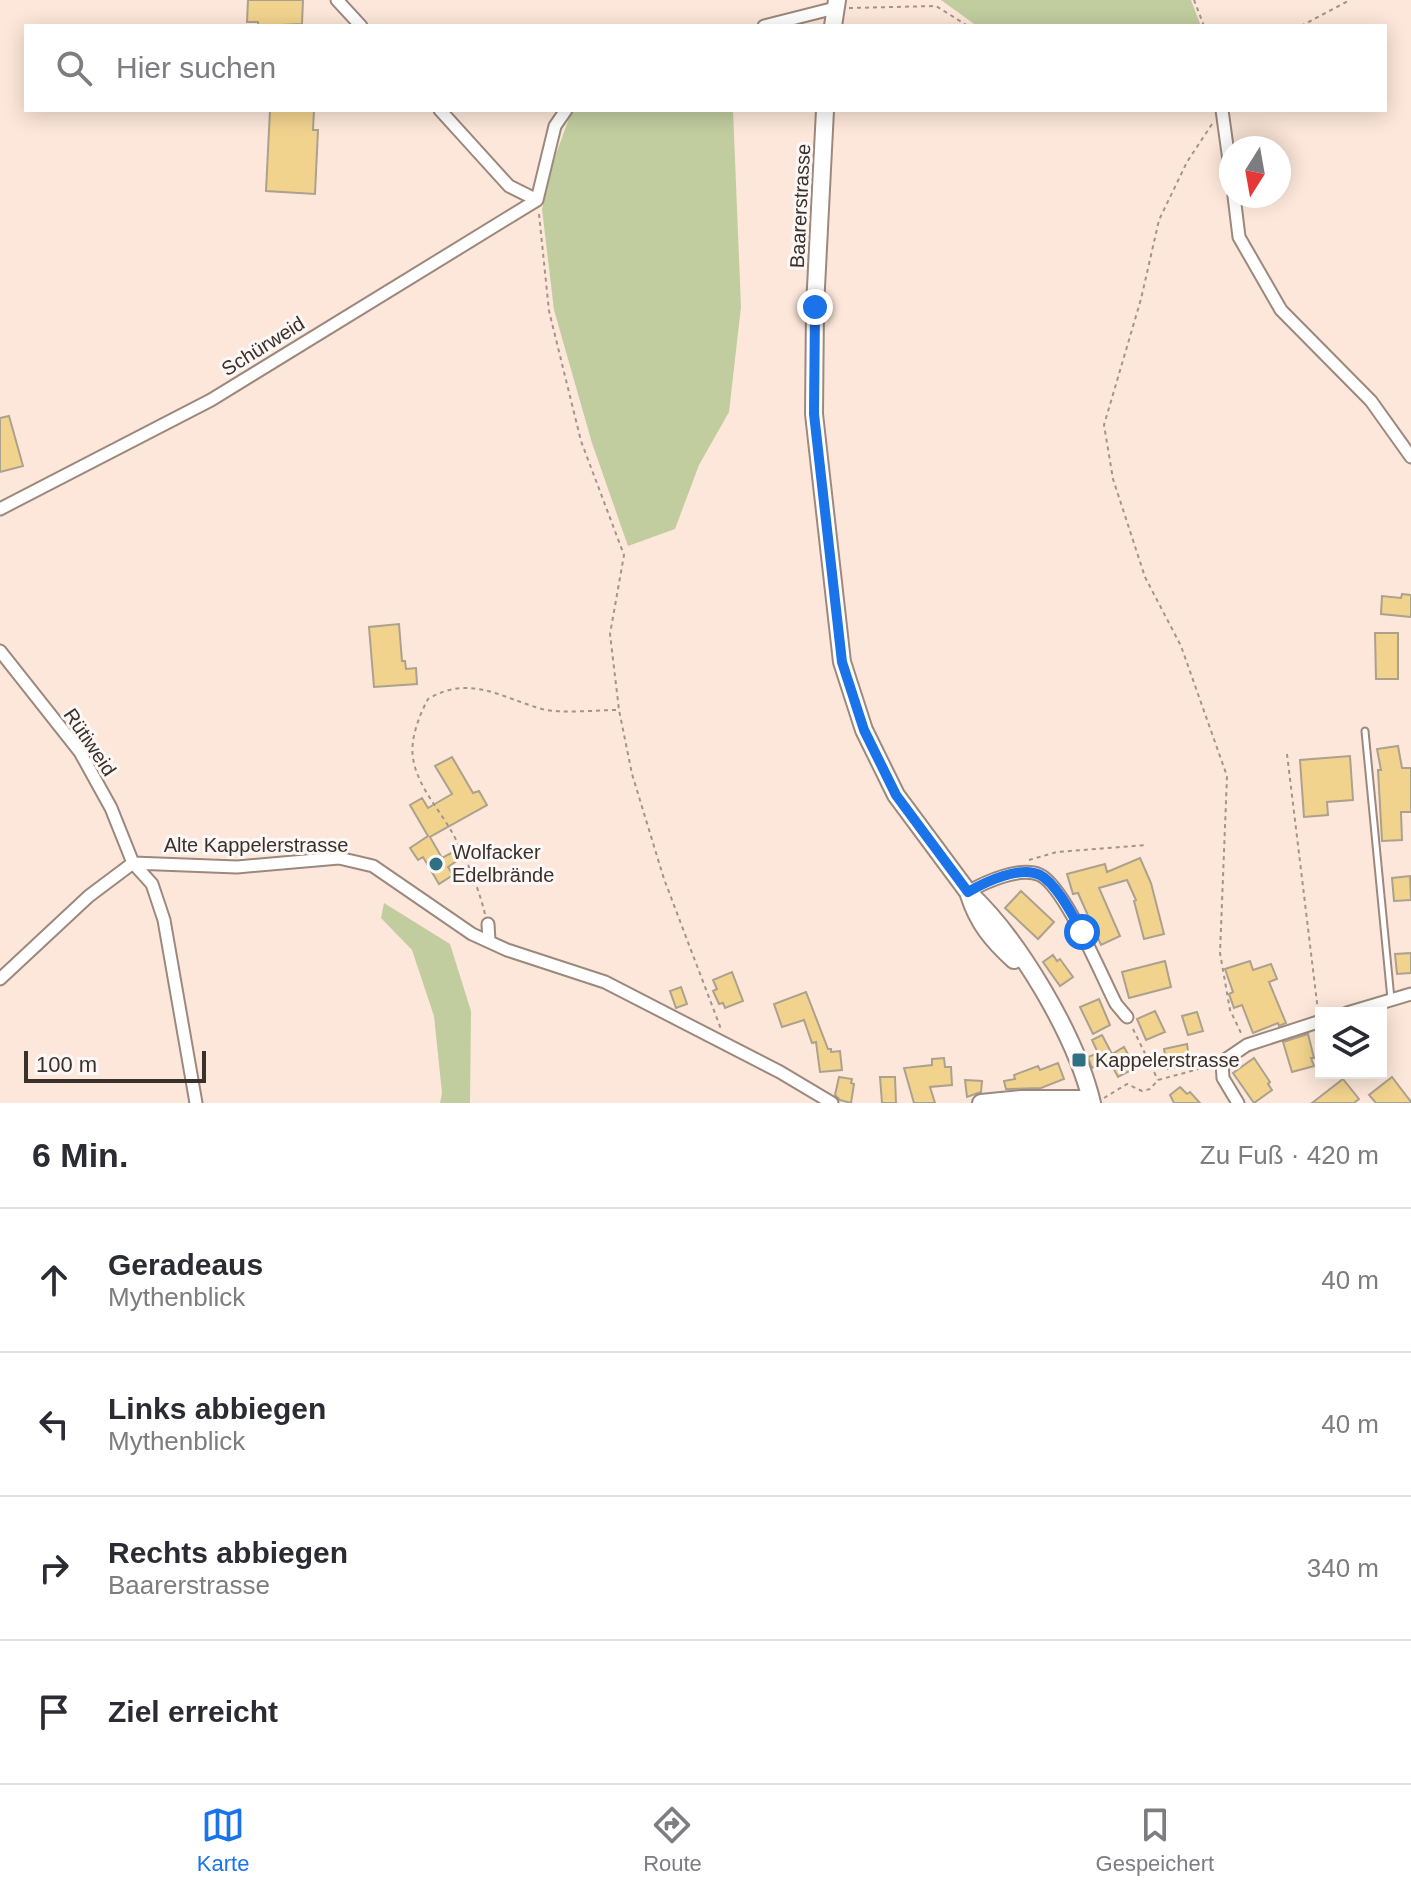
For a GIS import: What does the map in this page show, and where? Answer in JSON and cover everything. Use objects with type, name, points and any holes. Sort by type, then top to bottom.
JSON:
[{"type":"street","points":[[337,0],[359,24]]},
{"type":"street","points":[[771,24],[836,4],[833,24]]},
{"type":"street","points":[[442,112],[509,186],[537,200],[555,126],[565,112]]},
{"type":"street","name":"Baarerstrasse","points":[[825,112],[815,307],[814,414],[842,662],[864,730],[896,795],[968,892],[976,917],[993,941],[1035,980],[1055,1010],[1079,1060],[1092,1101]]},
{"type":"street","points":[[1222,112],[1226,136]]},
{"type":"street","name":"Schürweid","points":[[0,509],[211,400],[537,200]]},
{"type":"street","points":[[1235,208],[1239,237],[1281,310],[1371,401],[1411,457]]},
{"type":"street","name":"Rütiweid","points":[[0,651],[80,752],[111,808],[133,863],[152,884],[164,920],[196,1103]]},
{"type":"street","name":"Alte Kappelerstrasse","points":[[133,863],[237,867],[339,858],[373,866],[472,934],[507,950],[605,982],[780,1072],[832,1103]]},
{"type":"street","points":[[0,979],[53,927],[133,863]]},
{"type":"street","points":[[968,892],[986,881],[1026,873],[1039,875],[1050,883],[1070,912],[1116,1004],[1127,1017]]},
{"type":"street","points":[[488,924],[489,941]]},
{"type":"street","points":[[1367,1007],[1411,994]]},
{"type":"street","points":[[1238,1103],[1223,1078],[1222,1062],[1247,1045],[1315,1023]]},
{"type":"street","points":[[981,1103],[1021,1099],[1092,1101]]},
{"type":"lane","points":[[1365,731],[1391,1000]]},
{"type":"path","points":[[1194,0],[1203,24]]},
{"type":"path","points":[[1305,24],[1350,0]]},
{"type":"path","points":[[836,4],[936,6],[965,24]]},
{"type":"path","points":[[1213,123],[1187,162],[1159,220],[1141,299],[1104,425],[1113,479],[1145,577],[1181,646],[1227,776],[1220,953],[1230,1010],[1247,1045]]},
{"type":"path","points":[[537,200],[549,311],[581,441],[624,555],[610,634],[619,710],[647,827],[727,1045]]},
{"type":"path","points":[[488,924],[477,882],[453,833],[422,783],[413,759],[414,738],[428,699],[448,690],[471,689],[507,695],[544,710],[619,710]]},
{"type":"path","points":[[1287,754],[1318,1007]]},
{"type":"path","points":[[1019,863],[1057,852],[1146,845]]},
{"type":"path","points":[[1127,1017],[1158,1080]]},
{"type":"path","points":[[1092,1101],[1127,1084],[1142,1091],[1150,1089],[1158,1080],[1222,1062]]},
{"type":"green space","points":[[941,0],[1191,0],[1200,24],[974,24]]},
{"type":"green space","points":[[733,112],[741,307],[729,412],[699,465],[675,529],[628,546],[592,443],[554,310],[542,209],[552,165],[571,113]]},
{"type":"green space","points":[[384,903],[450,944],[471,1011],[470,1103],[440,1103],[442,1093],[434,1016],[412,950],[381,918]]},
{"type":"building","points":[[248,0],[303,0],[302,24],[247,22]]},
{"type":"building","points":[[270,112],[314,112],[313,130],[318,130],[315,194],[266,191]]},
{"type":"building","points":[[9,416],[23,466],[0,472],[0,418]]},
{"type":"building","points":[[1402,594],[1411,595],[1411,617],[1381,614],[1382,596],[1401,598]]},
{"type":"building","points":[[399,624],[402,661],[405,661],[406,669],[416,668],[417,684],[374,687],[369,627]]},
{"type":"building","points":[[1375,633],[1398,633],[1398,679],[1376,679]]},
{"type":"building","points":[[1398,746],[1402,768],[1411,768],[1411,812],[1401,812],[1402,840],[1382,841],[1378,770],[1381,770],[1377,749]]},
{"type":"building","points":[[1350,756],[1353,800],[1327,802],[1328,815],[1304,817],[1300,760]]},
{"type":"building","points":[[452,757],[473,793],[479,791],[487,805],[430,837],[442,858],[453,852],[458,860],[448,867],[453,875],[439,884],[423,857],[418,860],[410,848],[428,836],[410,805],[422,798],[428,808],[452,794],[435,766]]},
{"type":"building","points":[[1140,858],[1151,883],[1164,934],[1144,939],[1136,900],[1127,880],[1099,888],[1120,936],[1101,945],[1078,893],[1073,894],[1067,874],[1105,864],[1107,872]]},
{"type":"building","points":[[1410,876],[1411,900],[1394,901],[1392,878]]},
{"type":"building","points":[[1021,891],[1054,922],[1038,939],[1005,908]]},
{"type":"building","points":[[1411,953],[1411,973],[1397,974],[1395,954]]},
{"type":"building","points":[[1053,955],[1057,961],[1060,959],[1073,977],[1060,986],[1043,962]]},
{"type":"building","points":[[1165,961],[1171,987],[1129,998],[1122,972]]},
{"type":"building","points":[[1250,961],[1253,970],[1271,964],[1277,979],[1269,982],[1286,1023],[1253,1033],[1242,1005],[1234,1008],[1229,994],[1233,992],[1225,969]]},
{"type":"building","points":[[732,972],[743,1001],[725,1008],[723,1003],[719,1004],[713,991],[717,989],[713,980]]},
{"type":"building","points":[[681,987],[687,1004],[676,1008],[670,991]]},
{"type":"building","points":[[806,992],[828,1049],[831,1052],[840,1051],[842,1070],[820,1072],[816,1042],[812,1043],[804,1020],[782,1027],[774,1004]]},
{"type":"building","points":[[1099,999],[1110,1025],[1093,1034],[1080,1007]]},
{"type":"building","points":[[1155,1011],[1165,1032],[1146,1040],[1137,1019]]},
{"type":"building","points":[[1197,1012],[1203,1031],[1188,1035],[1182,1016]]},
{"type":"building","points":[[1308,1034],[1314,1066],[1292,1072],[1283,1042]]},
{"type":"building","points":[[1102,1035],[1112,1054],[1124,1047],[1139,1066],[1118,1077],[1109,1060],[1092,1068],[1088,1057],[1098,1053],[1092,1040]]},
{"type":"building","points":[[1187,1044],[1190,1065],[1168,1069],[1164,1049]]},
{"type":"building","points":[[944,1058],[945,1067],[951,1067],[952,1085],[930,1087],[935,1103],[914,1103],[904,1068],[932,1065],[932,1059]]},
{"type":"building","points":[[1254,1058],[1272,1090],[1254,1103],[1233,1073]]},
{"type":"building","points":[[1058,1063],[1064,1079],[1041,1088],[1006,1089],[1004,1081],[1015,1079],[1014,1075]]},
{"type":"building","points":[[839,1077],[852,1079],[851,1103],[835,1095]]},
{"type":"building","points":[[880,1077],[895,1077],[896,1103],[882,1103]]},
{"type":"building","points":[[1392,1077],[1411,1103],[1376,1103],[1369,1095]]},
{"type":"building","points":[[1343,1079],[1359,1099],[1354,1103],[1312,1103]]},
{"type":"building","points":[[965,1080],[982,1081],[981,1092],[967,1097]]},
{"type":"building","points":[[1180,1087],[1200,1103],[1174,1103],[1170,1095]]},
{"type":"place","name":"Wolfacker Edelbrände","points":[[436,864]]},
{"type":"place","name":"Kappelerstrasse","points":[[1079,1060]]},
{"type":"route","points":[[815,307],[814,414],[842,662],[878,763],[896,795],[968,892],[1002,876],[1039,875],[1050,883],[1082,932]]}]
